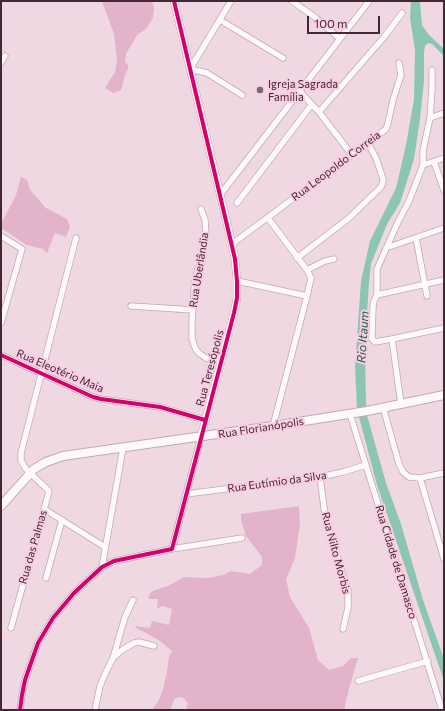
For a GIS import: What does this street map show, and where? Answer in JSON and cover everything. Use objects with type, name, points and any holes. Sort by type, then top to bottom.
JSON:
[{"type":"main road","name":"Rua Florianópolis","points":[[1,506],[40,465],[63,456],[201,437],[367,411],[444,395]]},
{"type":"street","name":"Rua Teresópolis","points":[[172,549],[234,314],[238,281],[232,244],[174,1]]},
{"type":"street","points":[[231,1],[190,69],[207,73],[242,95]]},
{"type":"street","points":[[292,1],[316,18],[340,39]]},
{"type":"street","points":[[220,195],[369,1]]},
{"type":"street","points":[[319,112],[384,37],[402,13]]},
{"type":"street","points":[[220,20],[284,58]]},
{"type":"street","points":[[1,63],[5,56]]},
{"type":"street","name":"Rua Leopoldo Correia","points":[[232,244],[386,129],[401,75],[399,63]]},
{"type":"street","points":[[432,70],[430,118],[423,151],[423,165],[409,201],[377,269],[377,295],[372,306],[372,339],[375,342],[378,342],[444,328]]},
{"type":"street","points":[[300,91],[319,112],[352,155]]},
{"type":"street","points":[[237,203],[312,104]]},
{"type":"street","points":[[430,118],[444,113]]},
{"type":"street","points":[[297,258],[349,218],[383,184],[379,166],[368,143]]},
{"type":"street","points":[[423,165],[444,158]]},
{"type":"street","points":[[434,162],[444,190]]},
{"type":"street","name":"Rua Uberlândia","points":[[202,209],[206,220],[206,242],[195,279],[192,331],[196,350],[206,358],[221,362]]},
{"type":"street","points":[[268,218],[307,270],[311,278],[273,426]]},
{"type":"street","points":[[386,248],[444,228]]},
{"type":"street","points":[[1,236],[22,249],[1,323]]},
{"type":"street","points":[[30,474],[24,466],[20,456],[76,238]]},
{"type":"street","points":[[416,238],[427,296]]},
{"type":"street","points":[[307,270],[325,261],[334,259]]},
{"type":"street","points":[[377,295],[444,280]]},
{"type":"street","points":[[238,281],[307,296]]},
{"type":"street","points":[[130,306],[193,310]]},
{"type":"street","points":[[392,339],[401,404]]},
{"type":"street","name":"Rua Eleotério Maia","points":[[1,355],[93,397],[160,407],[205,420]]},
{"type":"street","points":[[383,407],[403,472],[409,476],[420,478],[444,473]]},
{"type":"street","name":"Rua Cidade de Damasco","points":[[354,413],[366,465],[442,710]]},
{"type":"street","points":[[102,567],[123,448]]},
{"type":"street","name":"Rua Eutímio da Silva","points":[[186,494],[320,477],[366,465]]},
{"type":"street","name":"Rua das Palmas","points":[[11,628],[48,492],[30,474]]},
{"type":"street","name":"Rua Nilto Morbis","points":[[320,477],[326,522],[348,590],[348,603],[343,629]]},
{"type":"street","points":[[420,478],[444,559]]},
{"type":"street","points":[[44,509],[105,547]]},
{"type":"street","points":[[46,578],[62,520]]},
{"type":"street","points":[[20,710],[25,680],[36,648],[53,618],[87,580],[102,567],[114,561],[172,549],[242,538]]},
{"type":"street","points":[[95,710],[100,686],[113,658],[125,617],[133,600]]},
{"type":"street","points":[[113,658],[122,650],[134,643],[139,642],[154,646]]},
{"type":"street","points":[[358,681],[428,661]]},
{"type":"shaded area","points":[[102,1],[152,1],[154,8],[153,18],[146,29],[137,35],[126,54],[125,62],[128,65],[128,69],[121,90],[113,93],[105,88],[115,72],[117,60],[114,34]]},
{"type":"shaded area","points":[[21,177],[27,180],[30,190],[46,208],[67,219],[70,227],[66,237],[55,233],[47,253],[43,249],[27,245],[1,228],[1,224],[16,195]]},
{"type":"shaded area","points":[[299,506],[300,524],[295,558],[286,579],[290,597],[309,628],[318,660],[329,670],[343,666],[351,658],[358,658],[344,710],[186,710],[188,703],[182,697],[175,698],[170,710],[152,710],[159,700],[163,689],[169,657],[172,651],[160,641],[134,626],[150,628],[152,621],[169,625],[172,609],[162,606],[157,609],[158,599],[148,599],[150,593],[168,586],[184,577],[208,578],[223,575],[231,571],[250,574],[262,565],[262,557],[246,536],[241,520],[241,514]]},
{"type":"water","name":"Rio Itaum","points":[[411,1],[420,1],[422,25],[429,35],[444,49],[444,56],[432,44],[428,43],[425,46],[424,81],[414,159],[400,203],[387,224],[371,264],[365,346],[366,406],[367,415],[386,483],[401,524],[423,600],[444,659],[444,681],[377,485],[357,408],[355,367],[361,281],[370,241],[396,188],[406,145],[414,99],[415,50],[410,18]]},
{"type":"cycle path","points":[[20,710],[25,680],[38,643],[53,618],[74,593],[102,567],[114,561],[172,549],[234,313],[237,298],[235,259],[174,1]]},
{"type":"cycle path","points":[[1,355],[93,397],[160,407],[205,420]]},
{"type":"place","name":"Igreja Sagrada Família","points":[[260,90]]}]
